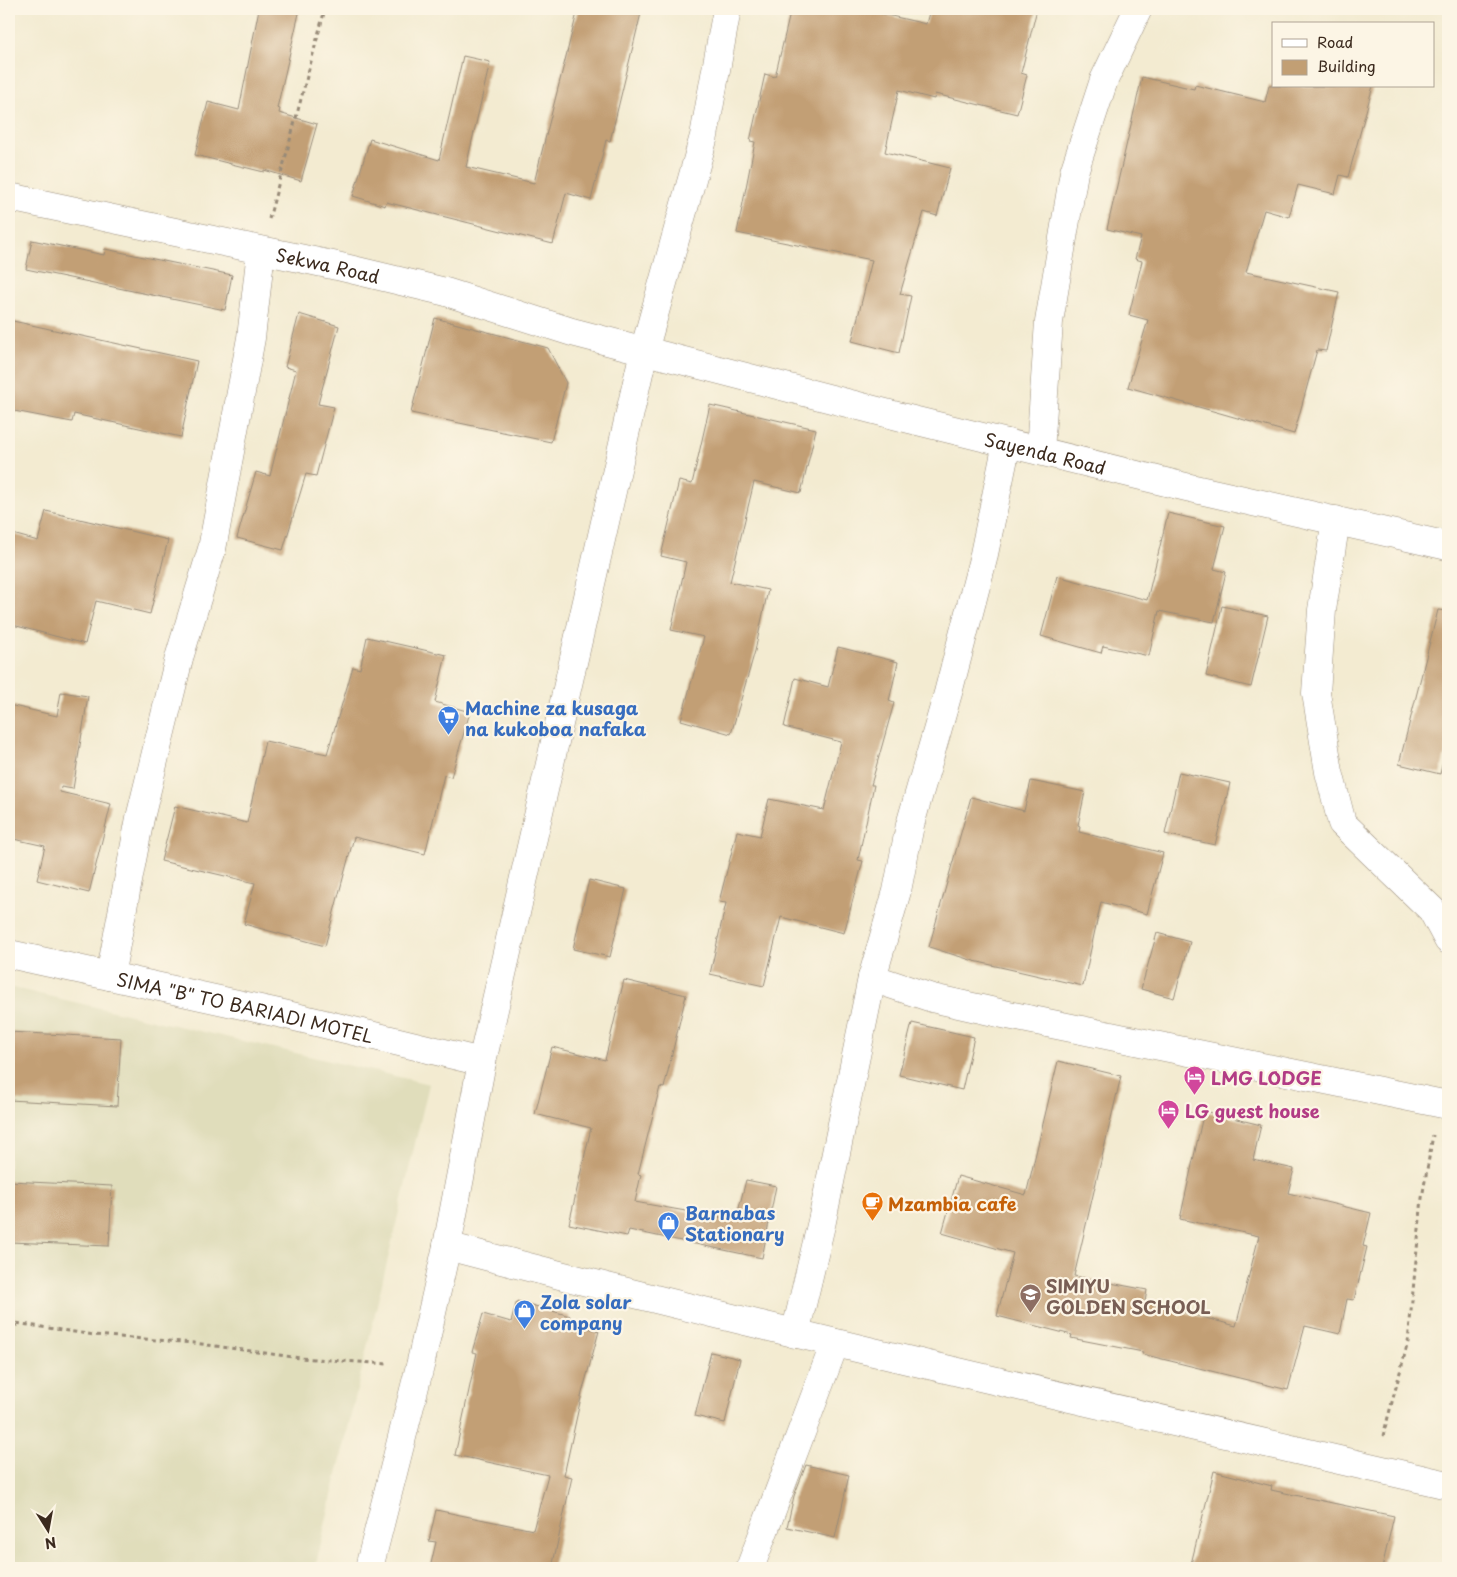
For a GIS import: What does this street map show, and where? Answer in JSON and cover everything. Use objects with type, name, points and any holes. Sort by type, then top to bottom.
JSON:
[{"type":"street","points":[[370,1568],[420,1366],[447,1246],[482,1062],[644,351],[704,136],[727,9]]},
{"type":"street","points":[[1040,451],[1049,322],[1074,172],[1104,80],[1138,9]]},
{"type":"street","name":"Sekwa Road","points":[[9,197],[446,292],[572,332],[644,351]]},
{"type":"street","points":[[110,976],[140,818],[179,658],[212,549],[251,338],[261,251]]},
{"type":"street","name":"Sayenda Road","points":[[644,351],[1186,487],[1448,546]]},
{"type":"street","points":[[795,1334],[822,1221],[872,978],[897,891],[910,825],[948,694],[983,559],[1006,443]]},
{"type":"street","points":[[1336,520],[1322,610],[1316,693],[1329,772],[1342,823],[1432,910],[1448,940]]},
{"type":"street","name":"SIMA \"B\" TO BARIADI MOTEL","points":[[9,954],[283,1014],[482,1062]]},
{"type":"street","points":[[872,978],[932,998],[1008,1015],[1443,1104]]},
{"type":"street","points":[[447,1246],[835,1344],[1448,1485]]},
{"type":"street","points":[[750,1568],[835,1344]]},
{"type":"path","points":[[261,251],[325,9]]},
{"type":"path","points":[[1376,1468],[1408,1342],[1422,1198],[1443,1104]]},
{"type":"path","points":[[9,1322],[17,1325],[194,1343],[300,1358],[420,1366]]},
{"type":"path","points":[[9,1330],[17,1325]]},
{"type":"shaded area","points":[[9,987],[429,1084],[315,1568],[9,1568]]},
{"type":"building","points":[[259,9],[300,9],[277,108],[280,109],[279,113],[317,124],[301,181],[264,170],[264,172],[195,155],[208,102],[239,110]]},
{"type":"building","points":[[578,9],[642,9],[610,141],[606,140],[591,200],[566,193],[553,244],[386,202],[385,206],[353,196],[370,139],[439,160],[463,56],[490,62],[466,167],[534,183]]},
{"type":"building","points":[[791,9],[861,9],[926,24],[930,9],[1037,9],[1021,73],[1027,75],[1017,114],[935,94],[934,99],[899,90],[885,152],[950,168],[937,216],[924,212],[900,294],[911,296],[899,353],[852,341],[872,260],[737,233],[755,142],[750,141],[765,74],[775,77]]},
{"type":"building","points":[[1142,77],[1194,89],[1195,85],[1265,102],[1269,86],[1272,86],[1272,88],[1372,88],[1348,177],[1340,175],[1335,194],[1298,185],[1289,217],[1264,210],[1246,272],[1339,292],[1326,351],[1317,350],[1294,434],[1128,387],[1148,320],[1129,315],[1142,261],[1135,259],[1141,237],[1107,229]]},
{"type":"building","points":[[32,240],[104,255],[105,249],[232,275],[225,310],[26,269]]},
{"type":"building","points":[[299,314],[339,326],[318,404],[334,407],[316,476],[306,474],[283,550],[237,538],[256,472],[270,476],[296,370],[285,367]]},
{"type":"building","points":[[435,318],[548,348],[566,383],[551,442],[411,413]]},
{"type":"building","points":[[13,321],[197,361],[181,437],[74,414],[72,422],[9,410],[9,345]]},
{"type":"building","points":[[710,405],[816,429],[801,493],[754,482],[730,582],[768,590],[755,651],[731,734],[681,720],[704,637],[671,630],[686,562],[661,556],[679,481],[692,484]]},
{"type":"building","points":[[46,511],[168,540],[150,614],[96,601],[85,644],[9,624],[9,533],[38,541]]},
{"type":"building","points":[[1168,513],[1225,526],[1214,569],[1226,572],[1214,622],[1159,611],[1149,656],[1103,646],[1101,653],[1041,636],[1057,576],[1147,600]]},
{"type":"building","points":[[1222,606],[1268,616],[1251,687],[1206,676]]},
{"type":"building","points":[[1438,610],[1448,611],[1448,742],[1440,774],[1399,764]]},
{"type":"building","points":[[367,637],[446,655],[435,702],[470,712],[451,777],[444,775],[425,854],[354,837],[325,946],[244,924],[255,883],[161,861],[175,806],[247,823],[265,741],[327,754],[353,667],[360,669]]},
{"type":"building","points":[[838,647],[898,662],[889,701],[894,703],[871,785],[874,785],[858,860],[863,861],[844,933],[781,917],[764,986],[710,974],[726,903],[719,902],[737,831],[760,836],[769,799],[824,810],[841,742],[784,727],[795,678],[828,687]]},
{"type":"building","points":[[61,692],[88,696],[73,789],[61,787],[60,792],[111,804],[89,893],[37,880],[45,846],[9,838],[9,705],[57,716]]},
{"type":"building","points":[[1179,772],[1230,783],[1215,845],[1165,834]]},
{"type":"building","points":[[1031,781],[1085,792],[1078,825],[1080,826],[1079,832],[1163,853],[1147,914],[1101,902],[1083,986],[974,961],[929,947],[971,797],[1024,811]]},
{"type":"building","points":[[589,880],[626,889],[610,957],[573,949]]},
{"type":"building","points":[[1157,933],[1190,942],[1174,998],[1141,989]]},
{"type":"building","points":[[624,980],[686,995],[664,1088],[660,1087],[638,1174],[641,1175],[635,1202],[736,1220],[746,1180],[776,1186],[762,1258],[629,1230],[627,1236],[569,1224],[591,1128],[535,1114],[552,1047],[605,1060]]},
{"type":"building","points":[[912,1023],[974,1037],[962,1090],[899,1075]]},
{"type":"building","points":[[9,1032],[121,1038],[117,1106],[9,1100]]},
{"type":"building","points":[[1058,1061],[1121,1076],[1074,1276],[1147,1290],[1145,1302],[1236,1326],[1259,1236],[1180,1219],[1204,1111],[1261,1125],[1253,1160],[1294,1169],[1288,1193],[1371,1213],[1363,1246],[1367,1247],[1354,1300],[1347,1299],[1340,1334],[1305,1326],[1288,1390],[1142,1354],[1143,1352],[1071,1338],[1072,1335],[997,1316],[1013,1253],[942,1233],[958,1176],[1026,1195]]},
{"type":"building","points":[[9,1181],[112,1186],[109,1246],[9,1242]]},
{"type":"building","points":[[517,1301],[570,1316],[571,1323],[599,1331],[582,1393],[564,1475],[572,1477],[552,1568],[430,1568],[436,1542],[429,1541],[436,1510],[533,1530],[548,1475],[455,1455],[477,1353],[472,1352],[483,1314],[511,1322]]},
{"type":"building","points":[[711,1352],[740,1359],[725,1423],[695,1416]]},
{"type":"building","points":[[806,1465],[849,1475],[835,1538],[787,1527],[794,1496]]},
{"type":"building","points":[[1214,1471],[1272,1486],[1271,1490],[1394,1516],[1382,1568],[1190,1568]]},
{"type":"place","name":"Machine za kusaga na kukoboa nafaka","points":[[449,736]]},
{"type":"place","name":"LMG LODGE","points":[[1195,1096]]},
{"type":"place","name":"LG guest house","points":[[1169,1129]]},
{"type":"place","name":"Mzambia cafe","points":[[872,1222]]},
{"type":"place","name":"Barnabas Stationary","points":[[669,1241]]},
{"type":"place","name":"SIMIYU GOLDEN SCHOOL","points":[[1030,1314]]},
{"type":"place","name":"Zola solar company","points":[[524,1330]]}]
